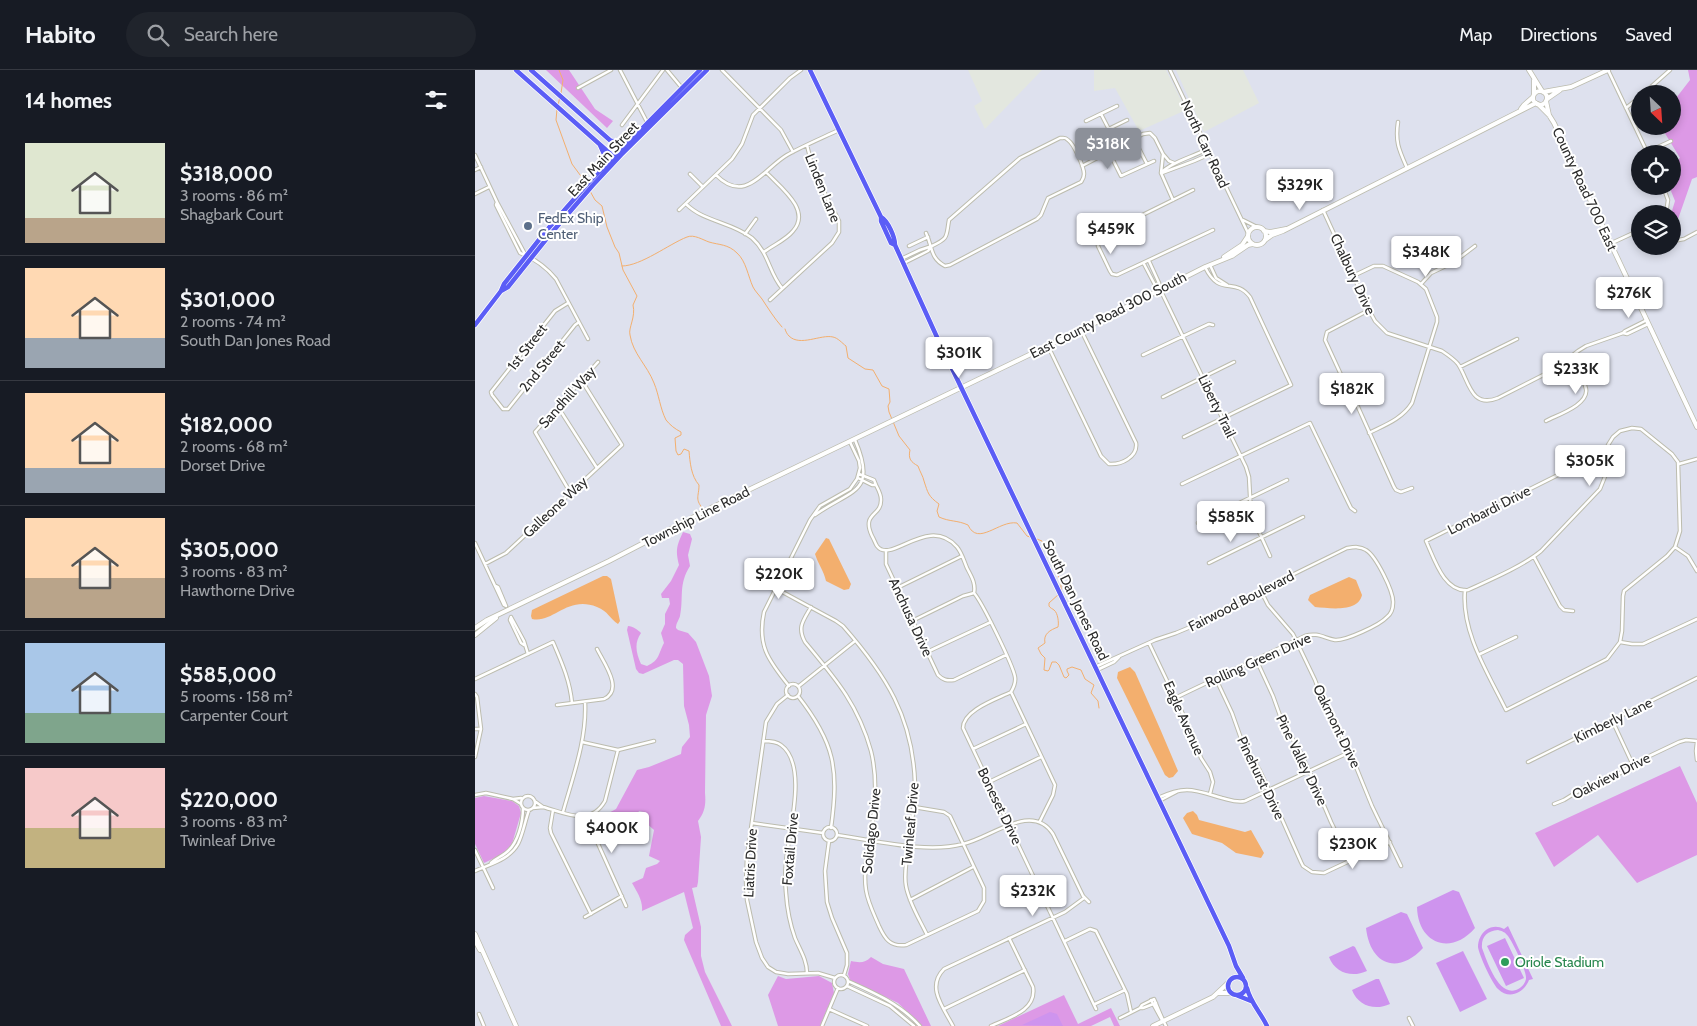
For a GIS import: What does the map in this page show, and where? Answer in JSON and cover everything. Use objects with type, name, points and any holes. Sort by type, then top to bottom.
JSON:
[{"type":"main road","points":[[516,70],[615,157]]},
{"type":"main road","points":[[531,70],[622,150]]},
{"type":"main road","name":"East Main Street","points":[[475,325],[501,291],[508,288],[528,257],[583,192],[615,157],[683,90],[700,70]]},
{"type":"main road","name":"East Main Street","points":[[622,150],[632,136],[707,70]]},
{"type":"main road","name":"South Dan Jones Road","points":[[810,70],[881,217],[885,219],[890,229],[902,261],[961,388],[1243,978]]},
{"type":"main road","points":[[612,141],[623,141],[632,136]]},
{"type":"main road","points":[[600,144],[604,154],[602,167]]},
{"type":"main road","name":"East Main Street","points":[[591,183],[602,167],[615,157]]},
{"type":"main road","points":[[1236,966],[1229,989],[1234,994],[1251,1001]]},
{"type":"main road","points":[[1230,981],[1237,976],[1243,978],[1251,1001],[1258,1009],[1267,1026]]},
{"type":"main road","points":[[1234,994],[1243,992],[1246,984]]},
{"type":"street","points":[[578,88],[611,70]]},
{"type":"street","points":[[620,70],[647,122]]},
{"type":"street","points":[[622,125],[663,70]]},
{"type":"street","points":[[667,70],[683,90]]},
{"type":"street","name":"Linden Lane","points":[[723,70],[781,130],[793,152]]},
{"type":"street","points":[[679,210],[737,153],[753,115],[789,78],[801,70]]},
{"type":"street","name":"North Carr Road","points":[[1170,70],[1209,154],[1247,228],[1248,235]]},
{"type":"street","points":[[1529,70],[1546,100]]},
{"type":"street","points":[[1521,109],[1537,92],[1571,87],[1608,70],[1643,145]]},
{"type":"street","points":[[1653,85],[1670,70]]},
{"type":"street","points":[[1534,80],[1534,96],[1537,103]]},
{"type":"street","points":[[1257,227],[1251,229],[1248,235],[1249,241],[1260,245],[1286,228],[1521,109],[1537,103],[1542,104],[1560,90]]},
{"type":"street","name":"County Road 700 East","points":[[1546,100],[1549,115]]},
{"type":"street","name":"County Road 700 East","points":[[1537,103],[1554,123],[1697,427]]},
{"type":"street","points":[[1626,108],[1631,104]]},
{"type":"street","points":[[1086,121],[1117,106]]},
{"type":"street","points":[[1101,114],[1117,147]]},
{"type":"street","points":[[1090,138],[1127,120]]},
{"type":"street","points":[[1398,122],[1396,137],[1407,168]]},
{"type":"street","points":[[716,175],[730,185],[744,186],[756,181],[781,159],[839,130]]},
{"type":"street","points":[[1082,166],[1146,133],[1153,135],[1163,154],[1169,161],[1174,163]]},
{"type":"street","points":[[902,261],[920,250],[932,246],[944,241],[947,236],[949,220],[1020,158],[1060,138],[1065,138],[1072,144],[1084,173],[1081,182],[1048,198],[1041,215],[1037,219],[945,266],[937,262],[932,252],[932,246],[927,235],[909,246]]},
{"type":"street","points":[[1134,138],[1147,164]]},
{"type":"street","points":[[1663,145],[1671,141]]},
{"type":"street","name":"Linden Lane","points":[[782,288],[832,243],[839,230],[839,221],[813,170],[807,146]]},
{"type":"street","points":[[1161,173],[1174,163],[1193,157],[1207,149]]},
{"type":"street","points":[[1109,152],[1121,176],[1154,161]]},
{"type":"street","points":[[1163,154],[1161,173],[1173,200]]},
{"type":"street","points":[[1161,173],[1194,162],[1209,154]]},
{"type":"street","points":[[475,155],[497,202],[528,257],[554,277],[588,339]]},
{"type":"street","points":[[475,170],[481,168]]},
{"type":"street","points":[[763,252],[793,231],[798,224],[799,217],[796,205],[766,172]]},
{"type":"street","points":[[690,174],[703,187]]},
{"type":"street","points":[[475,194],[489,186]]},
{"type":"street","points":[[1193,190],[1102,234],[1098,239],[1097,246],[1110,271],[1115,275],[1121,275],[1213,230]]},
{"type":"street","points":[[686,204],[696,212],[732,226],[755,242],[763,252],[782,288],[770,300]]},
{"type":"street","name":"Chalbury Drive","points":[[1323,210],[1375,321],[1387,333],[1448,355],[1460,367],[1473,393],[1481,400],[1488,401],[1498,398],[1555,369],[1571,357]]},
{"type":"street","points":[[1240,217],[1246,223],[1264,231],[1286,228]]},
{"type":"street","points":[[745,234],[756,219]]},
{"type":"street","points":[[1264,231],[1265,240]]},
{"type":"street","points":[[1681,239],[1697,232]]},
{"type":"street","points":[[1612,246],[1614,242],[1631,234]]},
{"type":"street","name":"East County Road 300 South","points":[[1223,259],[1239,248],[1248,235]]},
{"type":"street","name":"East County Road 300 South","points":[[886,425],[1253,244]]},
{"type":"street","points":[[1421,284],[1431,273],[1455,262],[1475,246]]},
{"type":"street","points":[[1149,261],[1160,290]]},
{"type":"street","name":"Liberty Trail","points":[[1144,264],[1155,285],[1160,290],[1241,456],[1248,474],[1251,514],[1270,556]]},
{"type":"street","points":[[1209,265],[1216,278],[1228,286]]},
{"type":"street","points":[[1353,276],[1374,266],[1383,266],[1421,284],[1426,289],[1437,317],[1410,407],[1397,419],[1369,433]]},
{"type":"street","points":[[1184,437],[1291,385],[1250,297],[1243,289],[1215,282],[1205,267]]},
{"type":"street","name":"1st Street","points":[[506,410],[503,410],[491,395],[492,390],[555,311],[568,303]]},
{"type":"street","points":[[1369,310],[1327,332],[1325,340],[1396,490],[1401,492],[1412,488]]},
{"type":"street","name":"2nd Street","points":[[506,410],[579,322]]},
{"type":"street","points":[[1546,421],[1579,404],[1585,398],[1586,387],[1571,357],[1586,346],[1648,322]]},
{"type":"street","points":[[1143,355],[1209,324],[1213,325]]},
{"type":"street","points":[[1048,346],[1101,456],[1111,464],[1123,460],[1135,453],[1136,443],[1081,330]]},
{"type":"street","points":[[1460,367],[1517,339]]},
{"type":"street","name":"Sandhill Way","points":[[571,492],[535,432],[598,362]]},
{"type":"street","points":[[1163,397],[1234,362]]},
{"type":"street","name":"Galleone Way","points":[[485,564],[506,553],[621,445],[582,381]]},
{"type":"street","points":[[558,407],[597,468]]},
{"type":"street","points":[[1182,484],[1310,423],[1351,508],[1355,510]]},
{"type":"street","name":"Township Line Road","points":[[500,614],[507,608],[886,425]]},
{"type":"street","points":[[1632,428],[1641,430],[1674,456],[1679,464],[1680,532],[1675,547],[1667,556],[1625,591],[1623,596],[1620,642],[1607,659],[1600,664],[1506,710],[1470,634],[1464,603],[1465,590],[1534,557],[1600,489],[1606,474],[1608,448],[1613,437],[1620,431],[1632,428]]},
{"type":"street","points":[[813,516],[849,496],[862,480],[864,465],[855,440]]},
{"type":"street","points":[[789,686],[769,659],[763,645],[761,628],[764,612],[813,516],[820,506],[850,489],[858,478],[860,468],[857,455],[850,442]]},
{"type":"street","points":[[857,455],[861,453]]},
{"type":"street","points":[[1679,464],[1697,459]]},
{"type":"street","name":"Lombardi Drive","points":[[1465,590],[1460,590],[1449,583],[1441,573],[1426,541],[1580,464],[1607,460]]},
{"type":"street","points":[[859,474],[874,480],[880,494],[881,502],[877,512],[869,520],[868,525],[877,547],[886,551],[919,537],[934,535],[946,538],[956,546],[962,556],[975,584],[974,593]]},
{"type":"street","points":[[858,478],[876,485]]},
{"type":"street","points":[[1198,523],[1287,480]]},
{"type":"street","points":[[1209,563],[1303,517]]},
{"type":"street","points":[[475,543],[504,606],[507,608],[524,641],[528,654]]},
{"type":"street","name":"Fairwood Boulevard","points":[[1096,669],[1114,662],[1119,657],[1149,643],[1217,616],[1262,593],[1293,574],[1343,550],[1355,547],[1363,548],[1375,559],[1392,596],[1392,609]]},
{"type":"street","points":[[1675,547],[1688,556],[1697,571]]},
{"type":"street","name":"Anchusa Drive","points":[[886,551],[885,564],[938,675],[945,680],[954,680],[1006,655]]},
{"type":"street","points":[[897,588],[962,556]]},
{"type":"street","points":[[1534,557],[1560,606],[1564,610],[1573,611]]},
{"type":"street","name":"Twinleaf Drive","points":[[775,588],[836,620],[879,670],[905,722],[913,756],[915,785],[905,884],[910,900],[927,935]]},
{"type":"street","points":[[912,621],[963,596],[974,593]]},
{"type":"street","points":[[974,593],[979,598],[1015,675],[1015,686],[1011,692],[1055,788],[1040,821]]},
{"type":"street","name":"Oakmont Drive","points":[[1262,593],[1268,606],[1289,628],[1296,640],[1324,704],[1349,752],[1401,866]]},
{"type":"street","name":"Solidago Drive","points":[[811,607],[802,623],[802,636],[848,696],[865,730],[871,752],[876,778],[874,811],[865,871],[866,890],[884,938],[894,945],[906,945],[978,911],[984,901],[984,888],[974,867]]},
{"type":"street","name":"Rolling Green Drive","points":[[1175,698],[1296,640],[1313,634],[1335,640],[1343,640],[1382,622],[1392,609]]},
{"type":"street","points":[[475,628],[500,614]]},
{"type":"street","points":[[475,635],[500,614]]},
{"type":"street","points":[[1620,642],[1643,644],[1697,619]]},
{"type":"street","points":[[927,652],[991,622]]},
{"type":"street","points":[[1479,654],[1516,637]]},
{"type":"street","points":[[799,686],[855,641]]},
{"type":"street","points":[[475,679],[553,642],[567,672],[573,703]]},
{"type":"street","name":"Eagle Avenue","points":[[1149,643],[1191,731],[1201,758],[1212,776],[1213,782],[1210,795]]},
{"type":"street","points":[[557,705],[609,697],[612,692],[613,682],[597,649]]},
{"type":"street","name":"Pine Valley Drive","points":[[1256,659],[1273,696],[1283,724],[1299,750],[1350,862]]},
{"type":"street","name":"Pinehurst Drive","points":[[1216,678],[1232,713],[1243,744],[1259,769],[1301,862],[1312,872],[1324,873],[1350,862]]},
{"type":"street","name":"Kimberly Lane","points":[[1528,762],[1697,678]]},
{"type":"street","points":[[798,696],[792,698],[786,691],[789,686],[794,684],[799,686]]},
{"type":"street","points":[[798,696],[799,686]]},
{"type":"street","name":"Boneset Drive","points":[[1011,692],[974,710],[965,719],[963,728],[1096,1009]]},
{"type":"street","points":[[475,694],[481,729],[475,758]]},
{"type":"street","name":"Liatris Drive","points":[[788,695],[771,712],[766,722],[747,857],[747,900],[750,920],[762,958],[768,967],[776,972],[788,974],[818,973],[835,978]]},
{"type":"street","points":[[798,696],[819,726],[832,755],[836,783],[831,828]]},
{"type":"street","points":[[563,812],[582,742],[586,720],[585,702]]},
{"type":"street","points":[[1612,720],[1633,765]]},
{"type":"street","points":[[973,749],[1026,724]]},
{"type":"street","points":[[475,729],[481,729]]},
{"type":"street","name":"Oakview Drive","points":[[1554,804],[1585,787],[1614,777],[1633,765],[1679,742],[1686,740],[1697,741]]},
{"type":"street","points":[[582,742],[618,750],[654,741]]},
{"type":"street","name":"Foxtail Drive","points":[[763,741],[777,742],[783,746],[793,764],[796,793],[786,863],[786,892],[789,916],[795,937],[805,958],[807,973]]},
{"type":"street","points":[[1697,741],[1695,754],[1697,760]]},
{"type":"street","points":[[475,795],[486,793],[513,799],[530,796],[543,807],[581,816],[592,815],[605,801],[618,750]]},
{"type":"street","points":[[1159,799],[1179,790],[1191,789],[1241,802],[1349,752]]},
{"type":"street","points":[[989,782],[1041,756]]},
{"type":"street","points":[[521,804],[523,798]]},
{"type":"street","points":[[491,863],[506,853],[515,841],[523,808],[521,804],[513,799]]},
{"type":"street","points":[[533,808],[535,801]]},
{"type":"street","points":[[523,808],[529,810],[543,807]]},
{"type":"street","points":[[910,900],[974,867],[949,816],[944,812],[914,807]]},
{"type":"street","points":[[475,871],[506,857],[518,844],[529,810]]},
{"type":"street","points":[[553,810],[551,833],[591,914]]},
{"type":"street","points":[[592,815],[595,837],[626,906]]},
{"type":"street","points":[[837,835],[908,846],[935,848],[976,840],[1024,820],[1040,821],[1053,834],[1084,898],[1089,902]]},
{"type":"street","points":[[752,823],[823,833]]},
{"type":"street","points":[[823,833],[825,829],[831,828],[836,831],[837,835]]},
{"type":"street","points":[[823,833],[824,838],[829,840],[835,839],[837,835]]},
{"type":"street","points":[[829,840],[825,871],[826,887],[832,918],[847,953],[847,965],[844,975]]},
{"type":"street","points":[[1350,862],[1390,842]]},
{"type":"street","points":[[475,850],[493,888]]},
{"type":"street","points":[[585,916],[622,896]]},
{"type":"street","points":[[953,1026],[935,986],[938,974],[944,969],[1067,911],[1084,898]]},
{"type":"street","points":[[1064,941],[1090,929],[1097,932],[1125,990],[1131,1012]]},
{"type":"street","points":[[475,934],[516,1026]]},
{"type":"street","points":[[991,1026],[1023,1011],[1032,1002],[1034,994],[1033,987],[1009,938]]},
{"type":"street","points":[[475,941],[486,961]]},
{"type":"street","points":[[944,1009],[1025,970]]},
{"type":"street","points":[[838,988],[835,985],[835,978],[839,975],[844,975]]},
{"type":"street","points":[[844,975],[848,981],[893,1003],[920,1026]]},
{"type":"street","points":[[847,986],[848,981]]},
{"type":"street","points":[[1153,1026],[1213,997],[1230,981]]},
{"type":"street","points":[[838,988],[847,986],[890,1006],[914,1026]]},
{"type":"street","points":[[822,1026],[838,988]]},
{"type":"street","points":[[1094,1004],[1125,990]]},
{"type":"street","points":[[1219,993],[1234,994]]},
{"type":"street","points":[[1120,1018],[1140,1008],[1142,1005],[1153,1002],[1166,1026]]},
{"type":"street","points":[[829,1009],[867,1026]]},
{"type":"street","points":[[479,1014],[484,1026]]},
{"type":"street","points":[[1409,1018],[1413,1026]]},
{"type":"shaded area","points":[[546,70],[569,70],[595,109],[613,121],[607,128]]},
{"type":"shaded area","points":[[968,70],[1042,70],[985,129],[974,106],[982,101]]},
{"type":"shaded area","points":[[1094,70],[1166,70],[1186,110],[1139,131],[1115,88],[1094,91]]},
{"type":"shaded area","points":[[1176,70],[1243,70],[1259,103],[1204,132]]},
{"type":"shaded area","points":[[1688,70],[1697,70],[1697,177],[1692,179],[1681,211],[1681,205],[1674,205],[1675,201],[1673,195],[1681,195],[1681,145],[1672,145],[1666,135],[1681,135],[1681,92],[1690,80]]},
{"type":"shaded area","points":[[683,532],[690,534],[692,539],[688,555],[690,566],[684,579],[680,616],[676,628],[688,633],[696,642],[709,676],[712,696],[706,715],[705,804],[704,811],[698,821],[701,837],[698,882],[697,887],[692,888],[701,927],[701,956],[705,972],[732,1026],[721,1026],[684,940],[685,935],[693,928],[684,892],[642,911],[641,900],[632,883],[643,878],[646,868],[660,861],[649,856],[654,830],[645,822],[644,812],[639,811],[627,827],[610,836],[604,833],[601,824],[603,816],[616,809],[637,770],[681,754],[682,747],[690,737],[684,706],[683,664],[678,660],[674,660],[643,674],[639,673],[636,669],[627,630],[628,626],[630,626],[641,633],[637,641],[638,656],[641,664],[647,666],[658,656],[664,643],[661,633],[665,624],[665,614],[670,604],[669,598],[662,598],[661,594],[671,581],[679,565],[677,548]]},
{"type":"shaded area","points":[[826,538],[829,539],[851,584],[849,589],[844,590],[826,581],[815,554]]},
{"type":"shaded area","points":[[603,576],[611,579],[620,621],[618,624],[601,609],[586,604],[569,607],[547,618],[532,619],[532,610]]},
{"type":"shaded area","points":[[1349,577],[1356,580],[1362,595],[1355,605],[1342,608],[1315,607],[1308,600],[1310,595]]},
{"type":"shaded area","points":[[1130,667],[1135,672],[1178,771],[1173,777],[1169,778],[1165,775],[1117,678],[1118,672]]},
{"type":"shaded area","points":[[1680,766],[1697,803],[1697,855],[1637,883],[1598,835],[1554,867],[1535,833]]},
{"type":"shaded area","points":[[484,796],[512,801],[519,806],[521,813],[512,844],[503,854],[484,863],[475,844],[475,798]]},
{"type":"shaded area","points":[[1193,811],[1199,820],[1245,832],[1251,830],[1264,853],[1261,858],[1236,853],[1222,843],[1192,834],[1183,818],[1187,813]]},
{"type":"shaded area","points":[[1453,890],[1459,892],[1475,928],[1466,937],[1456,942],[1437,942],[1423,930],[1417,907]]},
{"type":"shaded area","points":[[1401,912],[1407,914],[1423,948],[1404,962],[1386,962],[1379,958],[1373,950],[1366,928]]},
{"type":"shaded area","points":[[1508,926],[1533,979],[1529,980],[1527,985],[1516,994],[1507,994],[1495,986],[1478,947],[1480,937],[1486,930],[1495,927],[1504,929]],"holes":[[[1498,930],[1506,934],[1510,940],[1526,975],[1523,986],[1516,990],[1504,988],[1499,983],[1490,969],[1482,948],[1485,935]]]},
{"type":"shaded area","name":"Oriole Stadium","points":[[1505,938],[1524,978],[1506,986],[1487,946]]},
{"type":"shaded area","points":[[1353,946],[1367,971],[1356,974],[1345,973],[1335,967],[1329,957]]},
{"type":"shaded area","points":[[1463,951],[1487,999],[1460,1012],[1436,963]]},
{"type":"shaded area","points":[[871,957],[883,964],[904,969],[931,1026],[922,1026],[898,1003],[850,980],[848,974],[851,961],[862,962]]},
{"type":"shaded area","points":[[778,976],[786,979],[819,976],[832,983],[834,993],[820,1026],[778,1026],[768,995]]},
{"type":"shaded area","points":[[1379,979],[1390,1004],[1379,1007],[1368,1006],[1358,1000],[1352,990]]},
{"type":"shaded area","points":[[1064,995],[1078,1024],[1111,1008],[1120,1026],[1114,1026],[1110,1017],[1091,1026],[998,1026]]},
{"type":"shaded area","points":[[1050,1012],[1057,1014],[1063,1026],[1022,1025]]},
{"type":"waterway","points":[[559,70],[563,80],[561,93]]},
{"type":"waterway","points":[[558,105],[560,97]]},
{"type":"waterway","points":[[557,109],[556,120],[572,164],[586,183]]},
{"type":"waterway","points":[[590,191],[595,200],[602,206],[607,227],[619,253],[623,270],[637,296],[633,305],[634,314],[630,329],[632,342],[654,383],[666,420],[681,432],[681,435],[675,438],[676,451],[678,455],[684,449],[689,451],[690,464],[699,485],[698,500],[704,510]]},
{"type":"waterway","points":[[622,266],[638,262],[690,236],[727,246],[740,256],[754,288],[782,327]]},
{"type":"waterway","points":[[785,329],[789,336],[799,340],[837,338],[846,346],[848,358],[865,369],[873,370],[882,386],[889,389],[889,412],[899,436],[910,450],[909,456],[911,460],[918,466],[926,489],[939,504],[937,511],[939,517],[968,525],[977,534],[1010,523],[1017,523],[1027,536],[1030,537]]},
{"type":"waterway","points":[[705,519],[706,513]]},
{"type":"waterway","points":[[1034,538],[1042,541],[1061,581],[1061,591]]},
{"type":"waterway","points":[[1059,594],[1049,603],[1049,607],[1056,613],[1058,627],[1048,633],[1045,637],[1045,643],[1038,648],[1045,658],[1044,670],[1048,671],[1052,662],[1056,662],[1059,665],[1066,678],[1069,675],[1067,669],[1072,667],[1081,670],[1085,679],[1094,685],[1091,693],[1098,701],[1099,708]]},
{"type":"place","name":"FedEx Ship Center","points":[[528,226]]},
{"type":"place","name":"Oriole Stadium","points":[[1505,962]]}]
